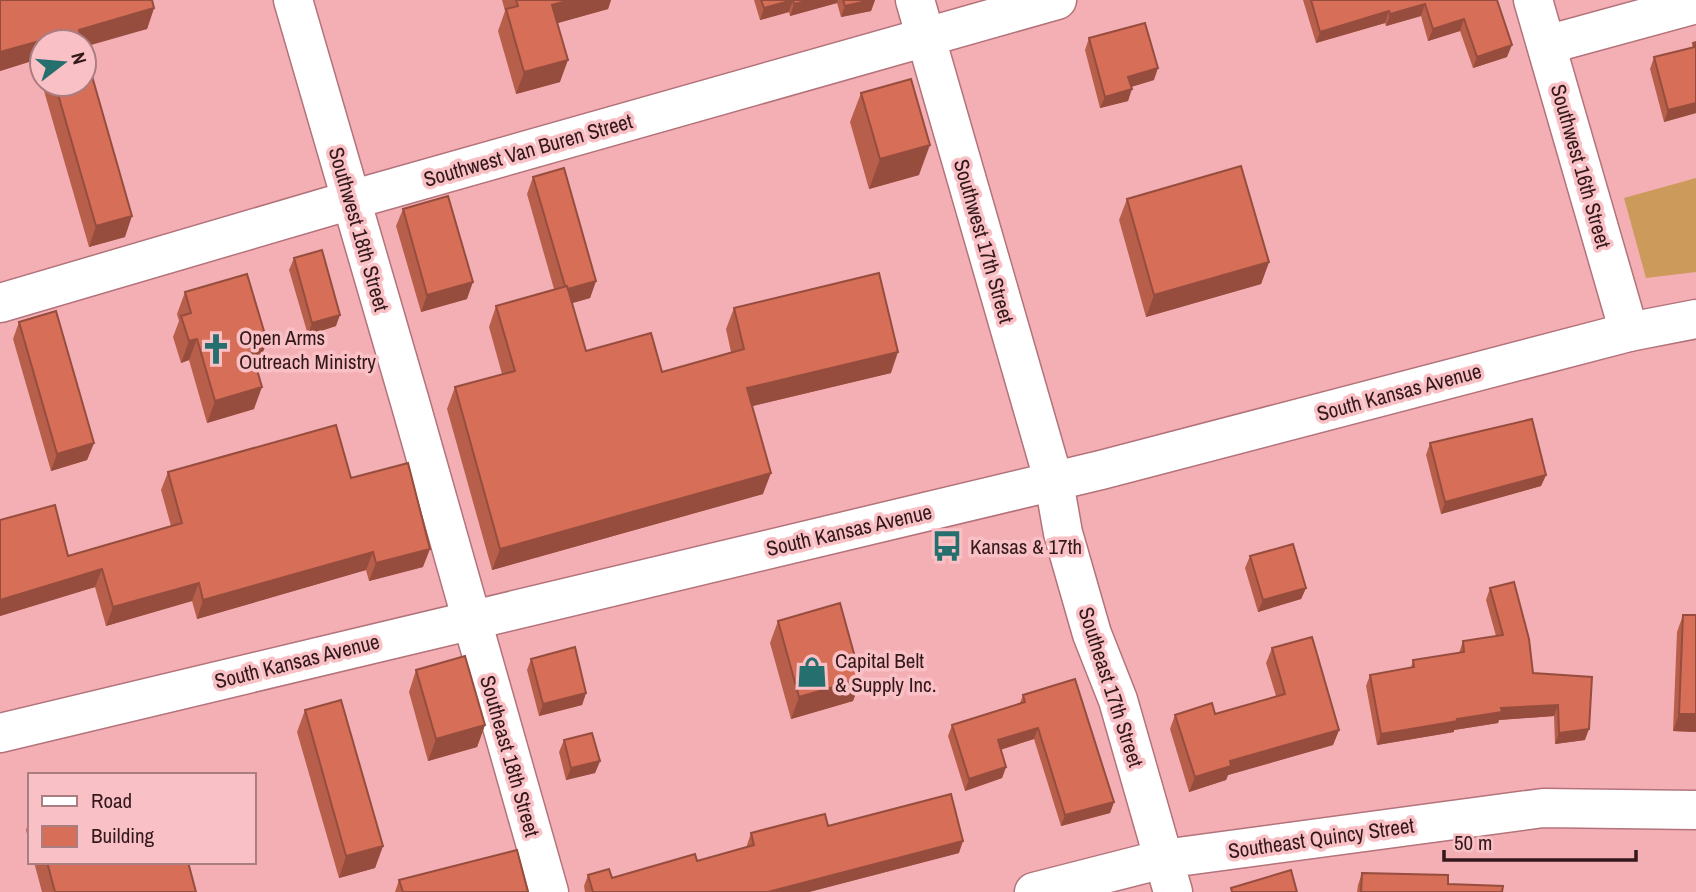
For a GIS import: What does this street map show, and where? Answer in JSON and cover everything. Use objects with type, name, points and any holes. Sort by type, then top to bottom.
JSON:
[{"type":"street","name":"Southwest 18th Street","points":[[293,0],[471,619]]},
{"type":"street","name":"Southwest 17th Street","points":[[915,0],[1054,482]]},
{"type":"street","name":"Southwest Van Buren Street","points":[[0,303],[351,200],[1057,0]]},
{"type":"street","name":"Southwest 16th Street","points":[[1533,0],[1629,332]]},
{"type":"street","points":[[1546,45],[1696,4]]},
{"type":"street","name":"South Kansas Avenue","points":[[0,733],[1054,482],[1629,332],[1696,319]]},
{"type":"street","name":"Southeast 17th Street","points":[[1054,482],[1063,533],[1088,622],[1118,700],[1168,875]]},
{"type":"street","name":"Southeast 18th Street","points":[[471,619],[549,892]]},
{"type":"street","name":"Southeast Quincy Street","points":[[1034,892],[1168,875],[1543,808],[1696,810]]},
{"type":"shaded area","points":[[1696,178],[1696,272],[1646,278],[1624,198]]},
{"type":"building","points":[[0,0],[152,0],[154,8],[86,28],[28,28],[28,44],[0,52]]},
{"type":"building","points":[[516,0],[570,0],[552,5],[568,60],[524,72],[506,9],[518,6]]},
{"type":"building","points":[[761,0],[793,0],[764,8]]},
{"type":"building","points":[[793,0],[810,0],[794,4]]},
{"type":"building","points":[[843,0],[871,0],[845,6]]},
{"type":"building","points":[[1311,0],[1497,0],[1512,45],[1477,57],[1464,19],[1433,29],[1425,4],[1390,14],[1389,11],[1320,32]]},
{"type":"building","points":[[1145,23],[1158,68],[1128,77],[1132,89],[1105,97],[1089,38]]},
{"type":"building","points":[[1696,42],[1696,103],[1668,110],[1654,57],[1695,47],[1693,43]]},
{"type":"building","points":[[911,79],[930,145],[880,159],[861,93]]},
{"type":"building","points":[[98,97],[132,216],[96,226],[59,98]]},
{"type":"building","points":[[1241,166],[1269,262],[1154,295],[1127,199]]},
{"type":"building","points":[[564,168],[596,281],[568,289],[533,177]]},
{"type":"building","points":[[448,196],[473,282],[427,295],[403,209]]},
{"type":"building","points":[[322,250],[340,315],[312,323],[294,258]]},
{"type":"building","points":[[879,273],[898,352],[747,388],[771,473],[500,549],[455,387],[515,371],[496,306],[567,286],[586,351],[651,333],[662,372],[744,349],[734,308]]},
{"type":"building","name":"Open Arms Outreach Ministry","points":[[247,274],[267,341],[250,346],[262,387],[215,401],[197,339],[189,341],[181,316],[191,313],[185,292]]},
{"type":"building","points":[[56,311],[94,443],[57,454],[19,322]]},
{"type":"building","points":[[1532,419],[1546,475],[1445,502],[1430,443]]},
{"type":"building","points":[[336,425],[351,478],[408,463],[430,549],[376,563],[373,552],[203,600],[199,583],[113,607],[102,569],[0,600],[0,520],[55,505],[68,556],[182,523],[168,472]]},
{"type":"building","points":[[1293,544],[1306,588],[1263,600],[1250,556]]},
{"type":"building","points":[[1514,582],[1529,639],[1533,673],[1592,677],[1589,729],[1559,733],[1558,705],[1501,708],[1502,712],[1381,734],[1370,675],[1414,667],[1413,660],[1464,652],[1463,641],[1503,635],[1490,588]]},
{"type":"building","name":"Capital Belt & Supply Inc.","points":[[840,603],[861,679],[799,697],[778,621]]},
{"type":"building","points":[[1683,615],[1696,615],[1696,714],[1679,714]]},
{"type":"building","points":[[1312,637],[1339,730],[1230,761],[1231,766],[1195,777],[1175,715],[1212,703],[1215,714],[1285,694],[1272,648]]},
{"type":"building","points":[[575,647],[586,693],[543,704],[531,659]]},
{"type":"building","points":[[465,656],[485,725],[436,739],[416,670]]},
{"type":"building","points":[[1075,679],[1114,802],[1065,815],[1038,728],[998,740],[1006,767],[969,779],[952,725],[1025,702],[1023,695]]},
{"type":"building","points":[[341,700],[383,846],[346,856],[305,710]]},
{"type":"building","points":[[592,733],[600,761],[571,768],[564,740]]},
{"type":"building","points":[[951,794],[963,841],[768,892],[593,892],[588,875],[609,869],[612,878],[695,854],[697,861],[754,845],[751,833],[825,814],[828,826]]},
{"type":"building","points":[[517,850],[528,892],[403,892],[399,880]]},
{"type":"building","points":[[48,864],[189,864],[196,892],[55,892]]},
{"type":"building","points":[[1291,870],[1297,892],[1232,892],[1231,888]]},
{"type":"building","points":[[1362,873],[1448,875],[1448,884],[1503,886],[1502,892],[1361,892]]},
{"type":"place","name":"Open Arms Outreach Ministry","points":[[216,349]]},
{"type":"place","name":"Kansas & 17th","points":[[947,546]]},
{"type":"place","name":"Capital Belt & Supply Inc.","points":[[812,672]]}]
